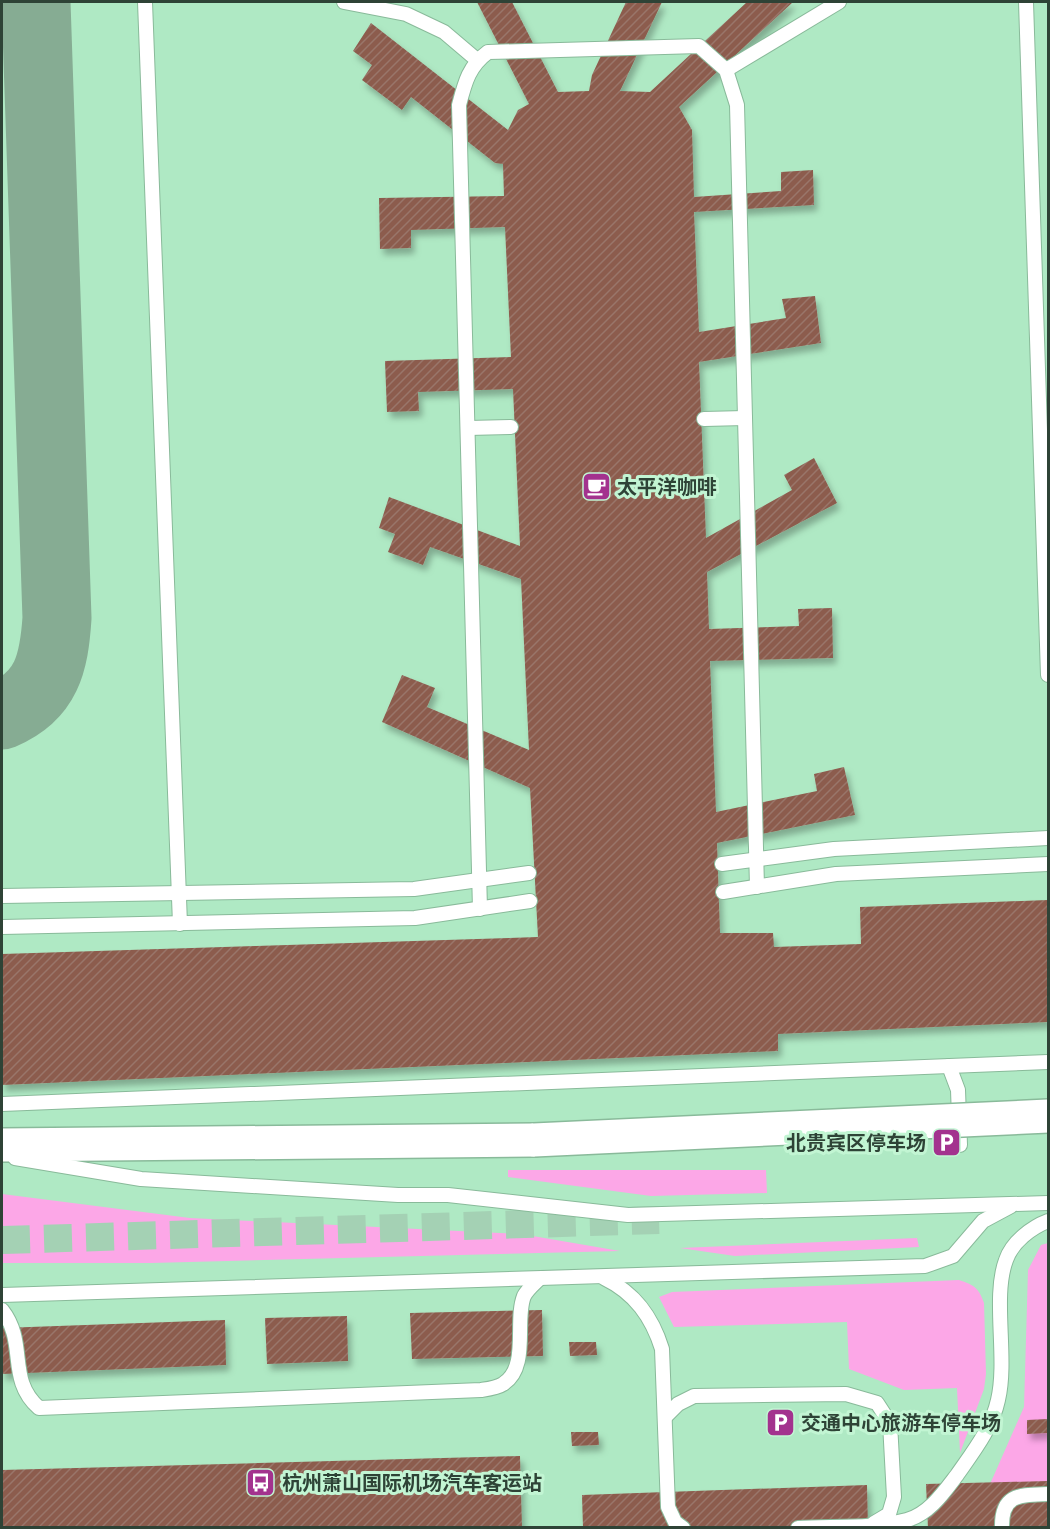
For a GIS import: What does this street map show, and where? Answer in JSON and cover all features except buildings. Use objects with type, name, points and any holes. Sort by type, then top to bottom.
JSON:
[{"type":"main road","points":[[2,1144],[534,1140],[1048,1116]]},
{"type":"lane","points":[[146,2],[180,924]]},
{"type":"lane","points":[[344,2],[406,14],[444,32],[477,60]]},
{"type":"lane","points":[[726,70],[839,2]]},
{"type":"lane","points":[[1026,2],[1048,675]]},
{"type":"lane","points":[[480,909],[459,105],[468,73],[477,60],[488,51],[699,46],[726,70],[737,105],[757,887]]},
{"type":"lane","points":[[704,419],[745,418]]},
{"type":"lane","points":[[468,428],[511,427]]},
{"type":"lane","points":[[722,864],[834,849],[1048,838]]},
{"type":"lane","points":[[723,892],[836,874],[1048,864]]},
{"type":"lane","points":[[2,896],[414,889],[529,873]]},
{"type":"lane","points":[[2,927],[415,918],[530,901]]},
{"type":"lane","points":[[2,1104],[1048,1062]]},
{"type":"lane","points":[[949,1066],[958,1090],[960,1145]]},
{"type":"lane","points":[[2,1156],[141,1179],[398,1195],[448,1195],[628,1215],[1048,1203]]},
{"type":"lane","points":[[2,1295],[925,1266],[953,1256],[983,1221],[1013,1204]]},
{"type":"lane","points":[[798,1527],[871,1525],[909,1520],[939,1500],[991,1423],[1002,1373],[1001,1293],[1006,1260],[1018,1240],[1048,1221]]},
{"type":"lane","points":[[602,1276],[632,1294],[656,1331],[662,1349],[668,1507],[675,1522],[683,1527]]},
{"type":"lane","points":[[2,1311],[10,1321],[16,1342],[21,1382],[26,1396],[39,1408],[481,1390],[503,1384],[512,1375],[518,1359],[521,1310],[525,1294],[539,1279]]},
{"type":"lane","points":[[665,1417],[678,1404],[694,1396],[846,1394],[877,1403],[890,1423],[894,1497],[889,1514],[871,1525]]},
{"type":"lane","points":[[1002,1527],[1004,1507],[1011,1499],[1023,1495],[1048,1494]]},
{"type":"shaded area","points":[[2,2],[1048,2],[1048,1527],[2,1528]]},
{"type":"shaded area","points":[[508,1170],[766,1170],[767,1193],[651,1196],[508,1177]]},
{"type":"shaded area","points":[[2,1194],[190,1218],[521,1234],[620,1251],[151,1263],[2,1263]]},
{"type":"shaded area","points":[[917,1238],[919,1247],[735,1256],[680,1248]]},
{"type":"shaded area","points":[[1048,1243],[1048,1488],[987,1491],[1024,1407],[1028,1270],[1041,1245]]},
{"type":"shaded area","points":[[959,1280],[975,1288],[984,1303],[986,1374],[984,1389],[960,1453],[957,1388],[904,1390],[849,1369],[847,1322],[674,1327],[659,1297],[672,1292]]},
{"type":"taxiway","points":[[2,715],[29,698],[45,676],[53,649],[57,618],[36,2]]},
{"type":"tunnel","points":[[2,1240],[659,1220]]},
{"type":"place","name":"太平洋咖啡","points":[[596,487]]},
{"type":"place","name":"北贵宾区停车场","points":[[947,1143]]},
{"type":"place","name":"交通中心旅游车停车场","points":[[780,1423]]},
{"type":"place","name":"杭州萧山国际机场汽车客运站","points":[[261,1483]]}]
